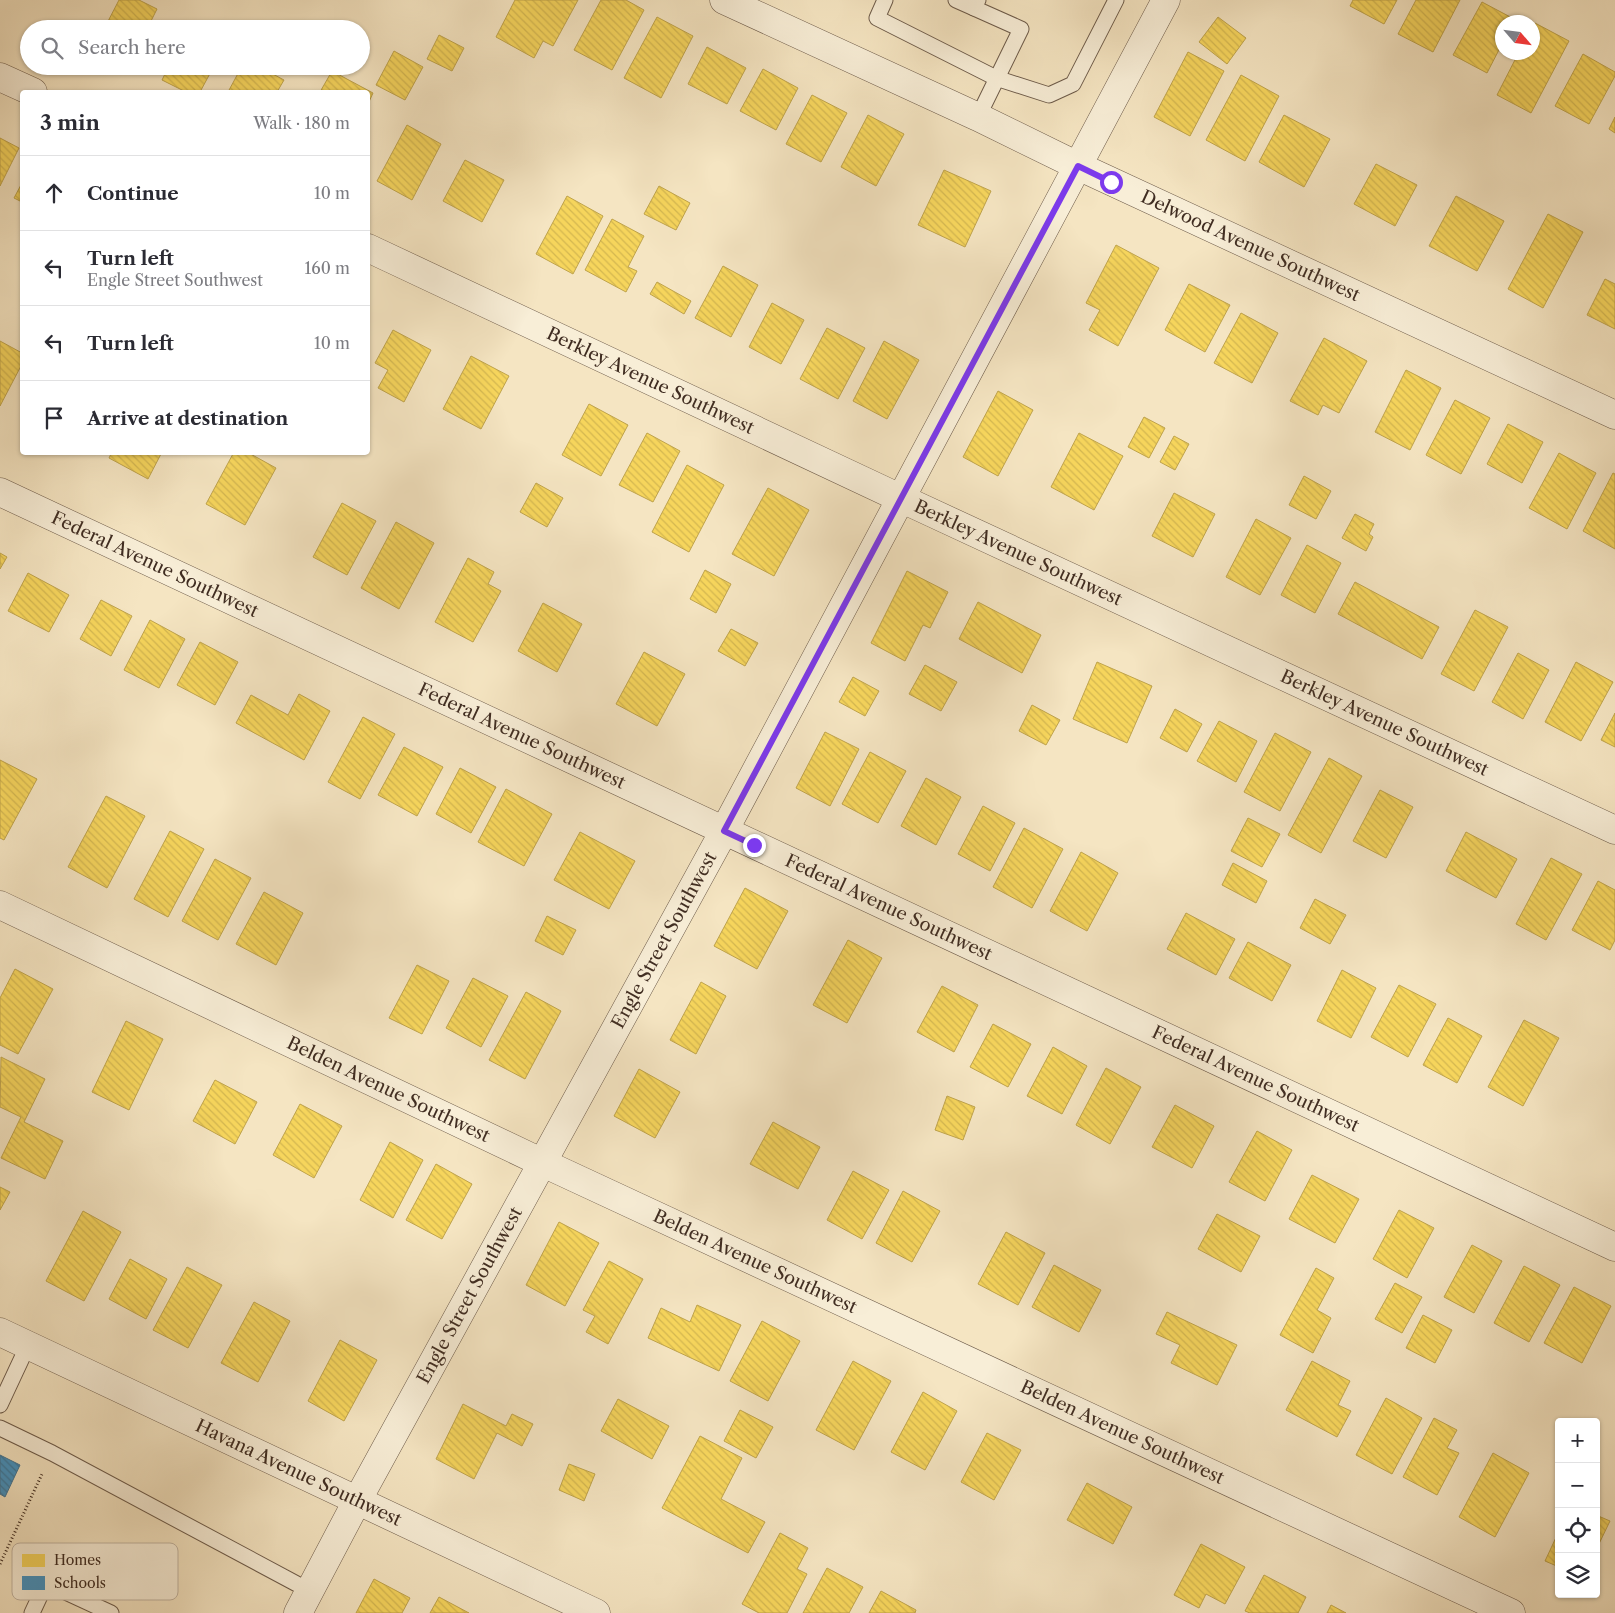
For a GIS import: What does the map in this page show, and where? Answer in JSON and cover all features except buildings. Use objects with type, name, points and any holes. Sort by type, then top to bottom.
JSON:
[{"type":"street","name":"Delwood Avenue Southwest","points":[[724,0],[978,116],[1078,166],[1615,415]]},
{"type":"street","name":"Engle Street Southwest","points":[[304,1602],[357,1501],[724,831],[1166,0]]},
{"type":"street","points":[[0,77],[29,90]]},
{"type":"street","name":"Berkley Avenue Southwest","points":[[370,249],[900,498],[1615,830]]},
{"type":"street","name":"Federal Avenue Southwest","points":[[0,492],[1615,1247]]},
{"type":"street","name":"Belden Avenue Southwest","points":[[0,906],[543,1163],[1511,1613]]},
{"type":"street","name":"Havana Avenue Southwest","points":[[0,1332],[596,1613]]},
{"type":"lane","points":[[885,0],[877,18],[996,78],[1049,95],[1073,84],[1116,0]]},
{"type":"lane","points":[[956,0],[976,4],[1021,29],[978,116]]},
{"type":"lane","points":[[0,1405],[28,1345]]},
{"type":"lane","points":[[0,1428],[52,1453],[304,1602]]},
{"type":"lane","points":[[32,1613],[38,1600]]},
{"type":"lane","points":[[83,1600],[111,1613]]},
{"type":"path","points":[[0,1564],[52,1453]]},
{"type":"route","points":[[754,845],[724,831],[1078,166],[1111,182]]}]
